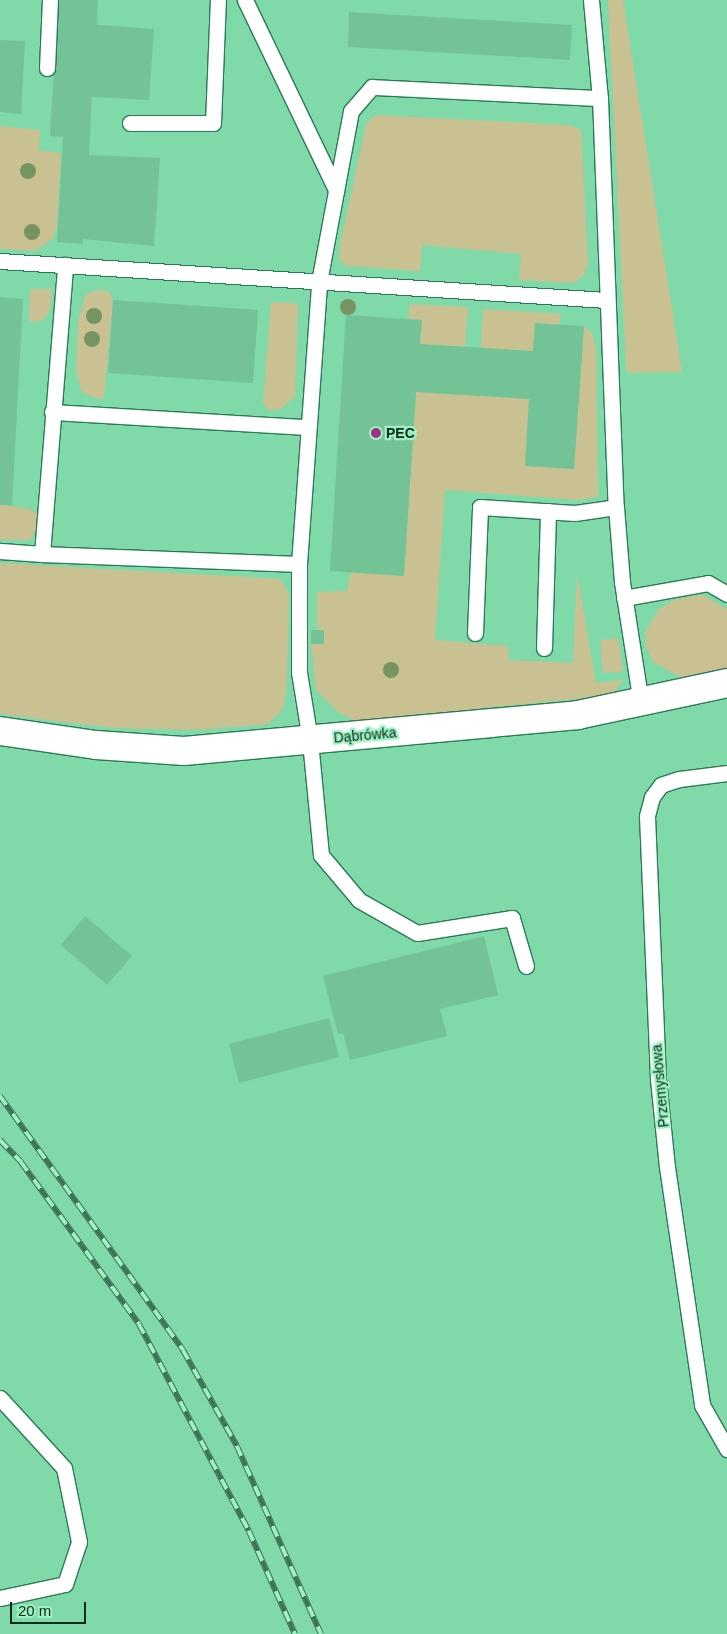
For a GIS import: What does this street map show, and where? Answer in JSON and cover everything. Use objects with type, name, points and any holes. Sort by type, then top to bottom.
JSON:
[{"type":"street","name":"Dąbrówka","points":[[0,731],[96,745],[184,751],[578,715],[642,703],[727,683]]},
{"type":"lane","points":[[47,68],[50,0]]},
{"type":"lane","points":[[130,123],[213,123],[218,0]]},
{"type":"lane","points":[[246,0],[336,190]]},
{"type":"lane","points":[[591,0],[600,98],[606,300],[616,507],[624,598],[642,703]]},
{"type":"lane","points":[[526,966],[512,918],[416,934],[359,900],[321,855],[310,740],[299,672],[299,564],[319,282],[351,111],[372,87],[600,98]]},
{"type":"lane","points":[[0,261],[606,300]]},
{"type":"lane","points":[[42,554],[65,265]]},
{"type":"lane","points":[[52,412],[308,427]]},
{"type":"lane","points":[[476,632],[480,507],[575,513],[616,507]]},
{"type":"lane","points":[[544,648],[548,511]]},
{"type":"lane","points":[[0,551],[299,564]]},
{"type":"lane","points":[[624,598],[708,583],[727,594]]},
{"type":"lane","name":"Przemysłowa","points":[[727,773],[679,779],[661,785],[652,797],[647,816],[658,1079],[667,1167],[702,1405],[722,1433],[727,1449]]},
{"type":"lane","points":[[0,1398],[64,1468],[79,1542],[65,1584],[0,1598]]},
{"type":"shaded area","points":[[0,0],[727,0],[727,1634],[0,1634]]},
{"type":"shaded area","points":[[608,0],[623,0],[682,372],[628,373],[626,367]]},
{"type":"shaded area","points":[[375,115],[570,125],[581,130],[588,264],[583,276],[573,283],[519,280],[521,254],[422,245],[420,271],[346,266],[339,259],[340,245],[366,124]]},
{"type":"shaded area","points":[[0,126],[40,130],[39,150],[61,153],[57,226],[53,238],[35,251],[0,249]]},
{"type":"shaded area","points":[[30,289],[52,289],[50,311],[42,321],[29,322]]},
{"type":"shaded area","points":[[96,290],[109,291],[113,300],[104,398],[95,398],[82,392],[76,372],[78,321],[86,294]]},
{"type":"shaded area","points":[[271,302],[296,303],[298,307],[295,396],[280,410],[268,410],[263,403]]},
{"type":"shaded area","points":[[410,304],[468,307],[465,347],[420,344],[422,320],[408,319]]},
{"type":"shaded area","points":[[483,309],[561,314],[559,325],[535,323],[533,351],[481,348]]},
{"type":"shaded area","points":[[584,326],[592,333],[596,348],[598,497],[577,500],[445,490],[435,640],[508,646],[509,660],[573,663],[577,574],[596,683],[623,680],[613,694],[606,696],[356,721],[339,713],[316,690],[311,644],[324,644],[324,630],[317,630],[317,592],[347,591],[350,572],[404,576],[416,392],[529,399],[525,466],[574,469]]},
{"type":"shaded area","points":[[0,505],[30,509],[37,514],[38,527],[30,540],[0,540]]},
{"type":"shaded area","points":[[0,563],[281,579],[289,595],[287,684],[283,709],[268,724],[197,730],[113,728],[0,714]]},
{"type":"shaded area","points":[[703,595],[727,609],[727,669],[682,678],[653,662],[646,647],[645,632],[659,609],[676,599]]},
{"type":"shaded area","points":[[618,638],[623,671],[603,673],[600,640]]},
{"type":"building","points":[[58,0],[98,0],[97,25],[154,29],[149,100],[92,97],[89,155],[160,158],[154,246],[83,239],[83,244],[57,242],[63,137],[50,136]]},
{"type":"building","points":[[349,12],[572,25],[570,60],[348,47]]},
{"type":"building","points":[[0,40],[25,41],[21,114],[0,112]]},
{"type":"building","points":[[0,297],[23,299],[12,505],[0,505]]},
{"type":"building","points":[[113,300],[258,310],[253,383],[108,373]]},
{"type":"building","name":"PEC","points":[[346,315],[422,320],[420,344],[533,351],[535,323],[584,326],[574,469],[525,466],[529,399],[416,392],[404,576],[330,571]]},
{"type":"building","points":[[311,630],[324,630],[324,644],[311,644]]},
{"type":"building","points":[[85,916],[132,956],[107,985],[61,945]]},
{"type":"building","points":[[484,936],[498,995],[440,1009],[447,1036],[350,1060],[343,1033],[338,1034],[323,976]]},
{"type":"building","points":[[329,1018],[339,1057],[239,1083],[229,1044]]},
{"type":"railway","points":[[0,1096],[183,1350],[237,1446],[321,1634]]},
{"type":"railway","points":[[0,1140],[21,1162],[139,1324],[249,1531],[295,1634]]},
{"type":"place","name":"PEC","points":[[376,433]]}]
